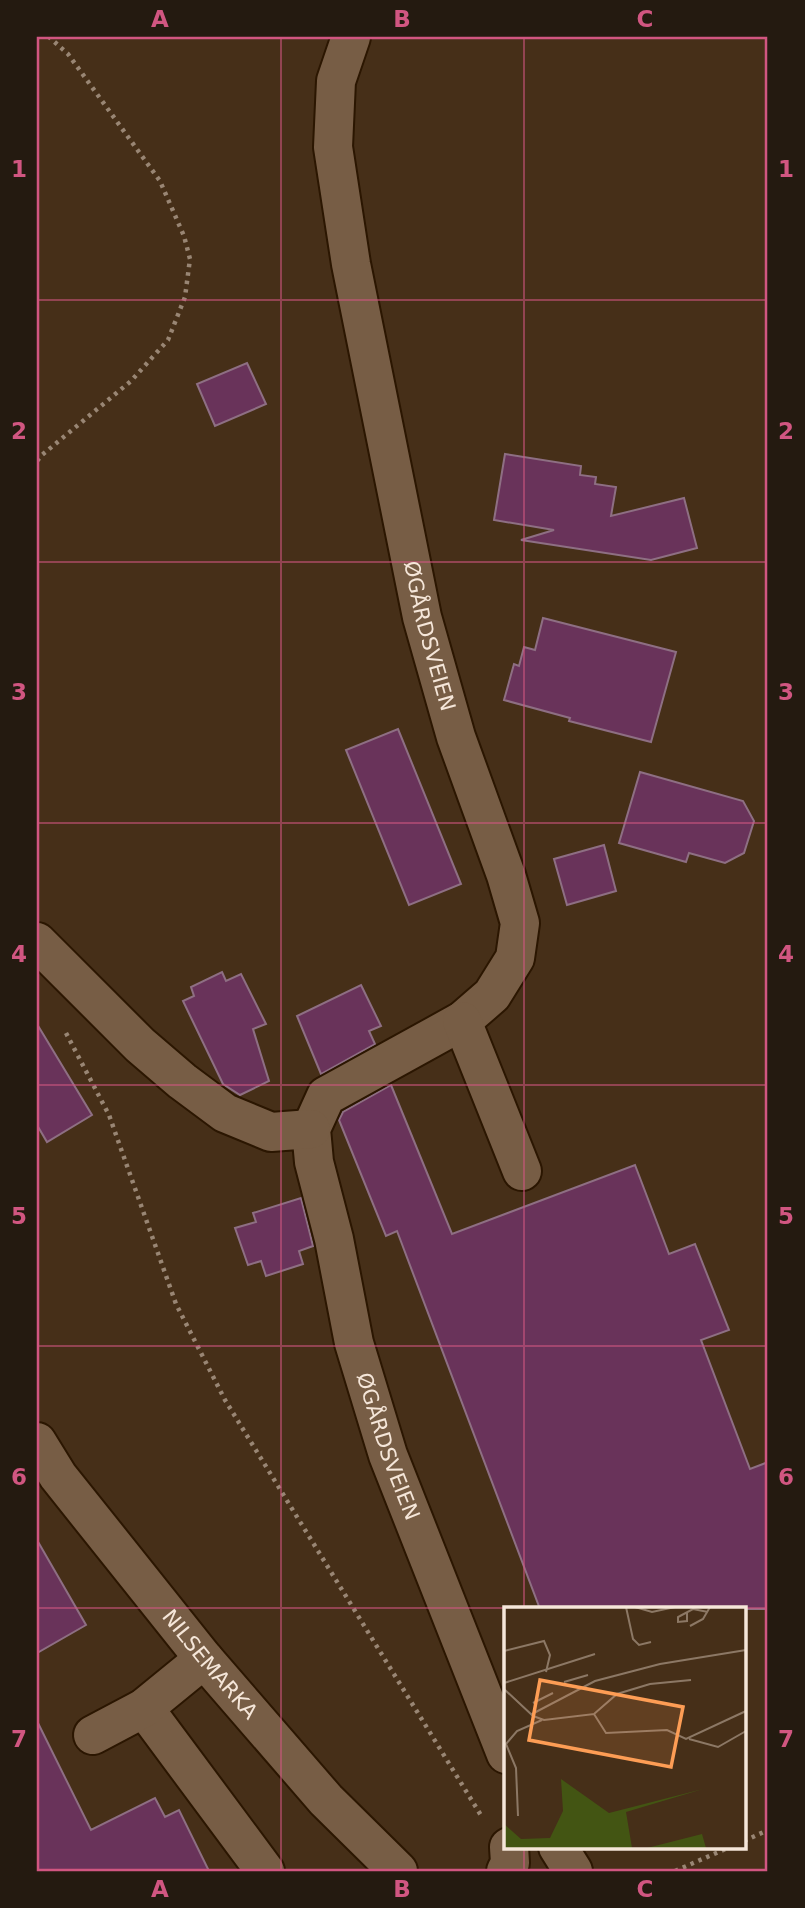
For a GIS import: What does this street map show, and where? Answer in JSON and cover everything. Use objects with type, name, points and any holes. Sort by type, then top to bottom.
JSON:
[{"type":"street","name":"ØGÅRDSVEIEN","points":[[351,37],[336,81],[333,147],[351,264],[422,617],[456,737],[506,875],[520,923],[515,958],[492,995],[462,1021],[326,1096],[310,1129],[314,1162],[334,1239],[354,1343],[388,1455],[504,1749]]},
{"type":"street","points":[[37,942],[140,1045],[225,1113],[271,1132],[310,1129]]},
{"type":"street","points":[[462,1021],[522,1171]]},
{"type":"street","name":"NILSEMARKA","points":[[37,1443],[58,1476],[204,1659],[326,1800],[398,1871]]},
{"type":"street","points":[[93,1735],[144,1708],[204,1659]]},
{"type":"street","points":[[144,1708],[265,1871]]},
{"type":"street","points":[[559,1848],[573,1871]]},
{"type":"path","points":[[37,461],[131,381],[168,340],[185,297],[190,259],[184,236],[160,181],[68,54],[49,37]]},
{"type":"path","points":[[64,1028],[109,1115],[176,1304],[225,1400],[508,1860]]},
{"type":"path","points":[[746,1840],[768,1830]]},
{"type":"path","points":[[675,1871],[728,1848]]},
{"type":"building","points":[[247,363],[266,404],[215,426],[197,384]]},
{"type":"building","points":[[505,454],[581,466],[580,475],[596,477],[595,484],[616,487],[611,516],[684,498],[697,548],[651,560],[521,540],[554,530],[494,520]]},
{"type":"building","points":[[543,618],[676,652],[651,742],[569,721],[570,718],[504,700],[514,664],[519,666],[524,647],[535,650]]},
{"type":"building","points":[[398,729],[461,884],[409,905],[346,750]]},
{"type":"building","points":[[640,772],[743,801],[754,821],[744,853],[725,863],[689,853],[686,862],[619,843]]},
{"type":"building","points":[[604,845],[616,891],[567,905],[554,859]]},
{"type":"building","points":[[222,972],[226,981],[241,974],[266,1024],[253,1029],[269,1081],[240,1095],[223,1084],[183,1001],[194,996],[191,987]]},
{"type":"building","points":[[361,985],[381,1026],[369,1031],[375,1044],[321,1074],[297,1016]]},
{"type":"building","points":[[37,1024],[92,1115],[47,1142],[37,1125]]},
{"type":"building","points":[[391,1085],[452,1234],[635,1165],[669,1254],[695,1244],[729,1330],[701,1340],[750,1469],[768,1462],[768,1609],[539,1607],[397,1231],[386,1236],[339,1120],[343,1112]]},
{"type":"building","points":[[301,1198],[313,1246],[299,1251],[303,1264],[266,1276],[261,1261],[248,1265],[235,1228],[256,1222],[253,1213]]},
{"type":"building","points":[[37,1540],[86,1625],[37,1653]]},
{"type":"building","points":[[37,1721],[91,1830],[155,1798],[165,1817],[179,1810],[209,1871],[37,1871]]}]
